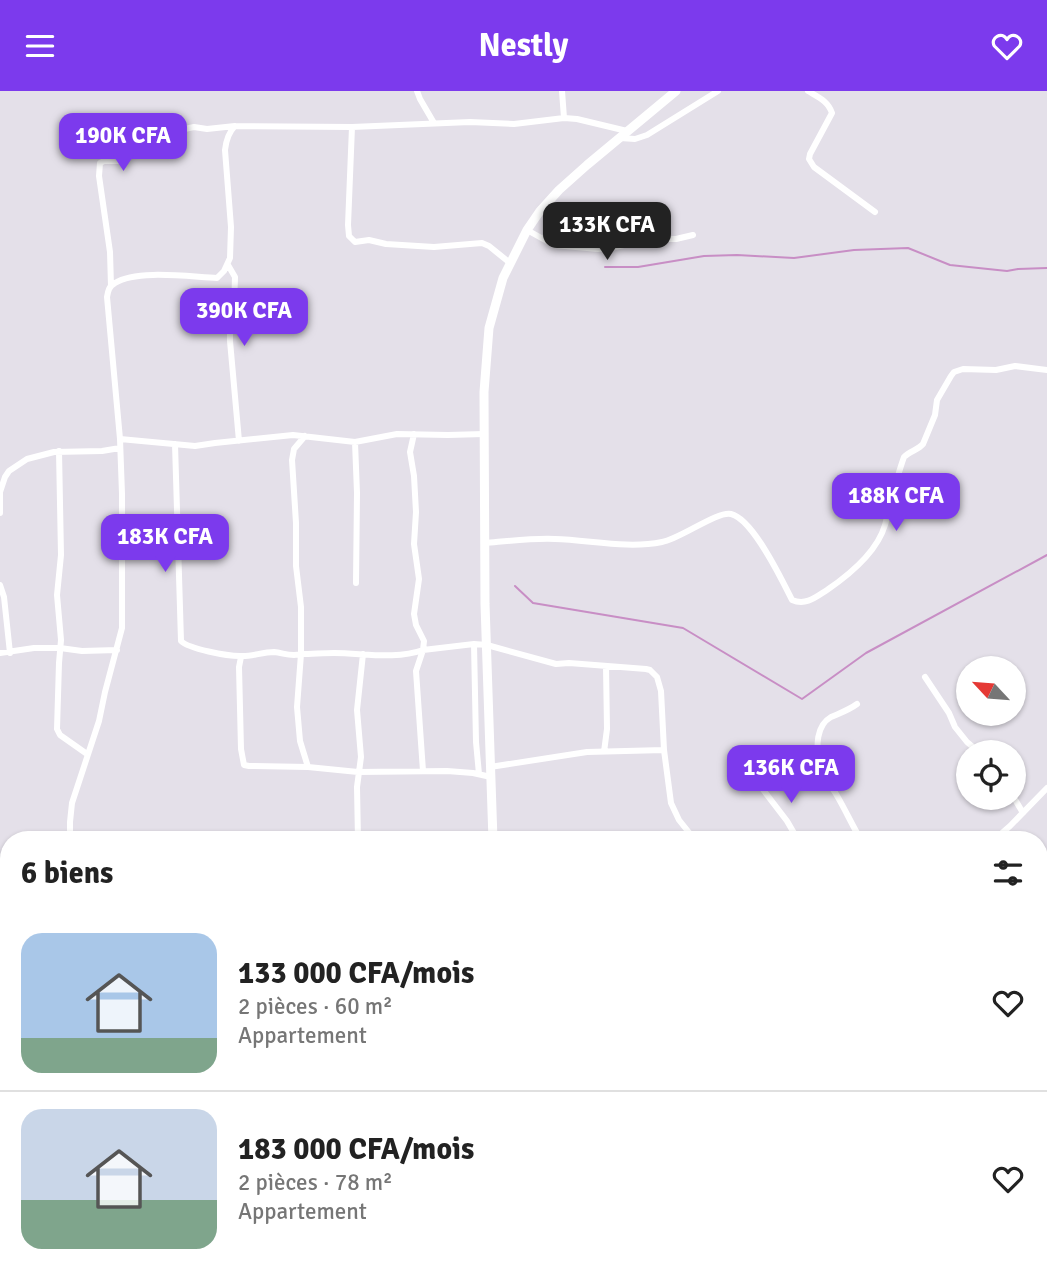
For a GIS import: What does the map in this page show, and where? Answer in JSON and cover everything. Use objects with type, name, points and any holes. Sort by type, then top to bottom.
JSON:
[{"type":"street","points":[[417,91],[434,123]]},
{"type":"street","points":[[562,91],[564,118]]},
{"type":"street","points":[[493,831],[484,434],[489,328],[503,278],[527,230],[540,211],[559,190],[676,91]]},
{"type":"street","points":[[618,138],[635,139],[647,135],[719,91]]},
{"type":"street","points":[[808,91],[822,99],[832,113],[810,153],[811,163],[874,212]]},
{"type":"street","points":[[70,831],[72,803],[99,722],[122,628],[120,439],[107,297],[111,286],[110,252],[99,176],[100,163],[118,161],[180,130],[200,127],[352,127],[470,122],[514,124],[564,118],[627,131]]},
{"type":"street","points":[[111,286],[124,279],[141,276],[217,278],[224,271],[230,258],[231,227],[225,150],[226,140],[235,126]]},
{"type":"street","points":[[352,127],[348,225],[349,236],[353,241],[369,240],[386,244],[434,247],[485,244],[510,263]]},
{"type":"street","points":[[527,230],[554,245],[598,249],[649,239],[676,239],[693,235]]},
{"type":"street","points":[[228,265],[235,277],[230,341],[239,441]]},
{"type":"street","points":[[485,543],[553,539],[652,544],[676,538],[718,516],[733,514],[750,527],[792,600],[802,603],[834,585],[868,554],[877,541],[885,525],[904,457],[923,444],[935,415],[937,400],[954,373],[963,369],[996,370],[1015,366],[1047,370]]},
{"type":"street","points":[[120,439],[195,446],[293,435],[355,442],[397,434],[484,434]]},
{"type":"street","points":[[414,434],[410,452],[416,512],[414,544],[419,579],[414,614],[424,641],[416,671],[423,771]]},
{"type":"street","points":[[305,436],[294,449],[292,460],[296,566],[301,607],[297,707],[300,741],[308,767]]},
{"type":"street","points":[[355,442],[356,583]]},
{"type":"street","points":[[175,444],[181,641],[188,646],[241,657],[276,652],[289,656],[414,653],[474,644],[487,645],[556,664],[650,670],[657,677],[661,691],[664,750],[673,807],[688,831]]},
{"type":"street","points":[[0,513],[0,492],[5,477],[9,471],[32,457],[58,451],[102,451],[120,448]]},
{"type":"street","points":[[58,451],[61,555],[58,595],[61,618],[57,729],[87,754]]},
{"type":"street","points":[[0,585],[4,597],[10,653]]},
{"type":"street","points":[[474,644],[479,774]]},
{"type":"street","points":[[0,653],[60,648],[82,651],[117,650]]},
{"type":"street","points":[[358,831],[357,787],[361,757],[356,709],[363,655]]},
{"type":"street","points":[[241,657],[241,749],[244,765],[249,767],[479,774],[587,752],[664,750]]},
{"type":"street","points":[[604,752],[607,729],[606,666]]},
{"type":"street","points":[[925,677],[965,740]]},
{"type":"street","points":[[857,705],[829,719],[821,727],[817,760],[818,768],[857,831]]},
{"type":"street","points":[[761,787],[793,831]]},
{"type":"street","points":[[1005,831],[1047,788]]},
{"type":"waterway","points":[[605,267],[638,267],[704,256],[794,258],[854,250],[908,248],[950,265],[1007,271],[1047,268]]},
{"type":"waterway","points":[[515,586],[533,603],[683,628],[802,699],[866,653],[1047,555]]}]
